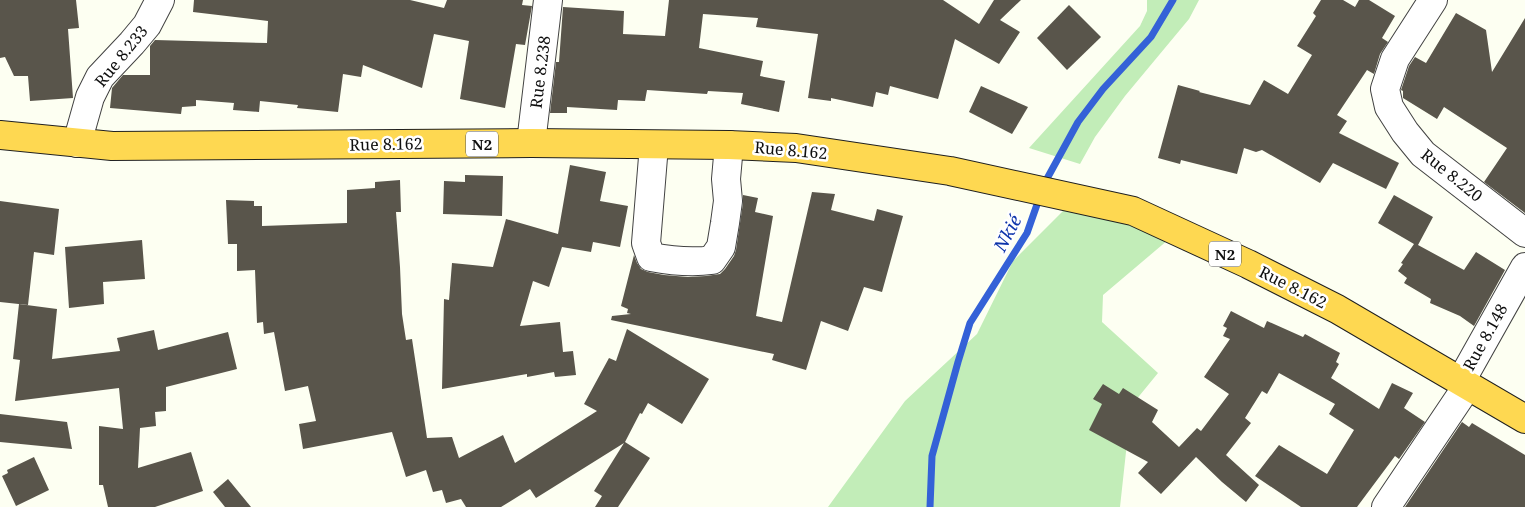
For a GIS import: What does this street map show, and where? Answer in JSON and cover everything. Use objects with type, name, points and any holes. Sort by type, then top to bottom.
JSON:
[{"type":"highway","name":"Rue 8.162","points":[[0,135],[112,146],[531,143],[729,145],[796,148],[950,170],[1133,211],[1248,264],[1336,309],[1525,419]]},
{"type":"street","name":"Rue 8.233","points":[[77,143],[90,96],[100,77],[147,24],[160,0]]},
{"type":"street","name":"Rue 8.238","points":[[531,143],[548,0]]},
{"type":"street","name":"Rue 8.220","points":[[1433,0],[1395,59],[1385,89],[1389,107],[1405,132],[1423,154],[1525,233]]},
{"type":"street","points":[[654,144],[646,243],[651,256],[672,261],[712,260],[721,247],[728,201],[726,179],[729,145]]},
{"type":"street","name":"Rue 8.148","points":[[1386,507],[1464,383],[1474,355],[1525,267]]},
{"type":"green space","points":[[1147,0],[1199,0],[1189,19],[1125,96],[1095,137],[1080,164],[1029,148],[1140,26],[1147,11]]},
{"type":"green space","points":[[1072,202],[1188,223],[1103,295],[1102,322],[1158,373],[1131,406],[1120,507],[828,507],[905,401],[977,334],[1013,261]]},
{"type":"building","points":[[0,0],[76,0],[79,28],[68,29],[73,98],[30,101],[28,76],[14,76],[5,57],[0,58]]},
{"type":"building","points":[[194,0],[410,0],[444,8],[447,0],[523,0],[522,5],[532,6],[525,45],[516,44],[505,108],[460,99],[469,41],[434,34],[422,88],[363,65],[361,77],[343,74],[338,112],[297,108],[298,105],[260,101],[259,112],[233,110],[234,103],[196,100],[196,106],[182,107],[181,114],[110,108],[112,88],[123,75],[150,75],[150,46],[155,40],[267,43],[268,21],[193,12]]},
{"type":"building","points":[[669,0],[943,0],[979,24],[994,0],[1021,0],[1000,20],[1020,32],[999,64],[955,39],[938,99],[890,86],[888,95],[876,92],[873,107],[831,98],[831,101],[808,98],[818,34],[756,27],[758,18],[703,14],[699,48],[763,61],[760,76],[785,81],[779,112],[741,104],[743,93],[708,91],[707,94],[647,90],[645,101],[618,100],[617,110],[567,107],[567,113],[550,113],[556,62],[559,62],[563,7],[624,11],[623,34],[665,36]]},
{"type":"building","points":[[1321,0],[1343,0],[1355,7],[1359,0],[1369,0],[1395,16],[1382,38],[1388,42],[1380,54],[1374,74],[1367,70],[1337,115],[1347,121],[1339,133],[1399,163],[1386,189],[1333,163],[1320,183],[1262,150],[1256,152],[1244,148],[1237,174],[1181,160],[1180,164],[1158,158],[1178,85],[1250,105],[1264,80],[1288,94],[1312,55],[1297,46],[1316,16],[1313,13]]},
{"type":"building","points":[[1069,5],[1101,37],[1067,70],[1037,38]]},
{"type":"building","points":[[1456,13],[1486,30],[1492,72],[1525,18],[1525,213],[1484,182],[1507,148],[1444,107],[1437,119],[1403,98],[1403,91],[1401,90],[1409,66],[1415,57],[1426,63]]},
{"type":"building","points":[[981,86],[1028,107],[1012,134],[969,112]]},
{"type":"building","points":[[570,165],[606,172],[600,201],[628,206],[620,247],[593,242],[591,252],[562,247],[549,287],[533,281],[520,326],[560,322],[563,352],[573,351],[576,375],[555,377],[554,372],[527,377],[527,374],[442,389],[444,299],[449,300],[452,263],[493,267],[506,219],[558,234]]},
{"type":"building","points":[[465,175],[503,176],[502,216],[443,214],[444,181],[465,182]]},
{"type":"building","points":[[400,180],[401,212],[396,212],[402,314],[406,340],[412,339],[427,438],[452,437],[459,458],[503,435],[515,463],[597,411],[584,404],[609,358],[616,361],[627,329],[709,379],[682,424],[648,403],[642,414],[640,413],[625,442],[650,458],[618,507],[595,507],[602,496],[594,491],[624,443],[536,498],[530,489],[501,507],[466,507],[461,499],[446,503],[442,490],[433,492],[426,470],[406,477],[392,432],[303,449],[299,424],[316,421],[308,386],[285,391],[274,332],[264,334],[263,322],[257,323],[255,270],[237,271],[237,244],[228,244],[226,200],[254,201],[254,206],[262,206],[262,226],[347,223],[347,190],[375,188],[375,182]]},
{"type":"building","points":[[812,192],[835,194],[831,210],[874,221],[877,209],[903,216],[882,292],[864,287],[848,331],[821,321],[806,370],[772,360],[774,354],[611,320],[612,316],[631,314],[627,313],[628,309],[621,306],[634,255],[641,269],[648,272],[688,277],[720,274],[734,256],[736,250],[743,195],[758,198],[755,212],[773,216],[756,316],[782,322]]},
{"type":"building","points":[[1394,195],[1433,217],[1418,245],[1464,270],[1476,252],[1505,270],[1474,326],[1460,316],[1430,303],[1431,299],[1404,283],[1407,278],[1398,271],[1414,244],[1378,223]]},
{"type":"building","points":[[0,201],[59,209],[54,255],[34,252],[28,305],[0,302]]},
{"type":"building","points":[[142,240],[145,279],[103,282],[104,304],[69,308],[65,247]]},
{"type":"building","points":[[19,304],[57,309],[52,359],[120,351],[117,338],[154,330],[158,350],[228,332],[237,369],[166,387],[166,411],[155,412],[156,426],[140,428],[138,468],[191,452],[203,491],[155,507],[108,507],[103,485],[99,485],[99,426],[123,429],[119,388],[15,401],[20,360],[13,359]]},
{"type":"building","points":[[1231,311],[1264,328],[1267,321],[1303,337],[1305,334],[1340,353],[1336,362],[1339,364],[1331,378],[1379,409],[1392,383],[1413,393],[1404,408],[1425,422],[1399,459],[1395,456],[1357,507],[1301,507],[1255,476],[1279,445],[1327,474],[1354,430],[1329,414],[1335,404],[1279,373],[1267,394],[1262,391],[1245,418],[1251,423],[1226,455],[1259,485],[1246,502],[1196,457],[1161,494],[1138,473],[1148,462],[1089,430],[1102,404],[1093,399],[1103,384],[1119,394],[1123,388],[1158,410],[1152,422],[1179,447],[1197,428],[1201,431],[1229,394],[1204,377],[1230,339],[1223,336],[1227,328],[1223,326]]},
{"type":"building","points":[[0,414],[67,422],[72,449],[0,442]]},
{"type":"building","points":[[1462,422],[1469,427],[1472,423],[1525,455],[1525,507],[1405,507]]},
{"type":"building","points":[[34,457],[49,490],[16,506],[2,476],[8,473],[7,470]]},
{"type":"building","points":[[228,479],[251,507],[225,507],[213,492]]},
{"type":"waterway","name":"Nkié","points":[[1043,186],[1078,122],[1103,89],[1151,37],[1173,0]]},
{"type":"waterway","name":"Nkié","points":[[930,507],[932,456],[970,323],[1027,233],[1040,196]]}]
